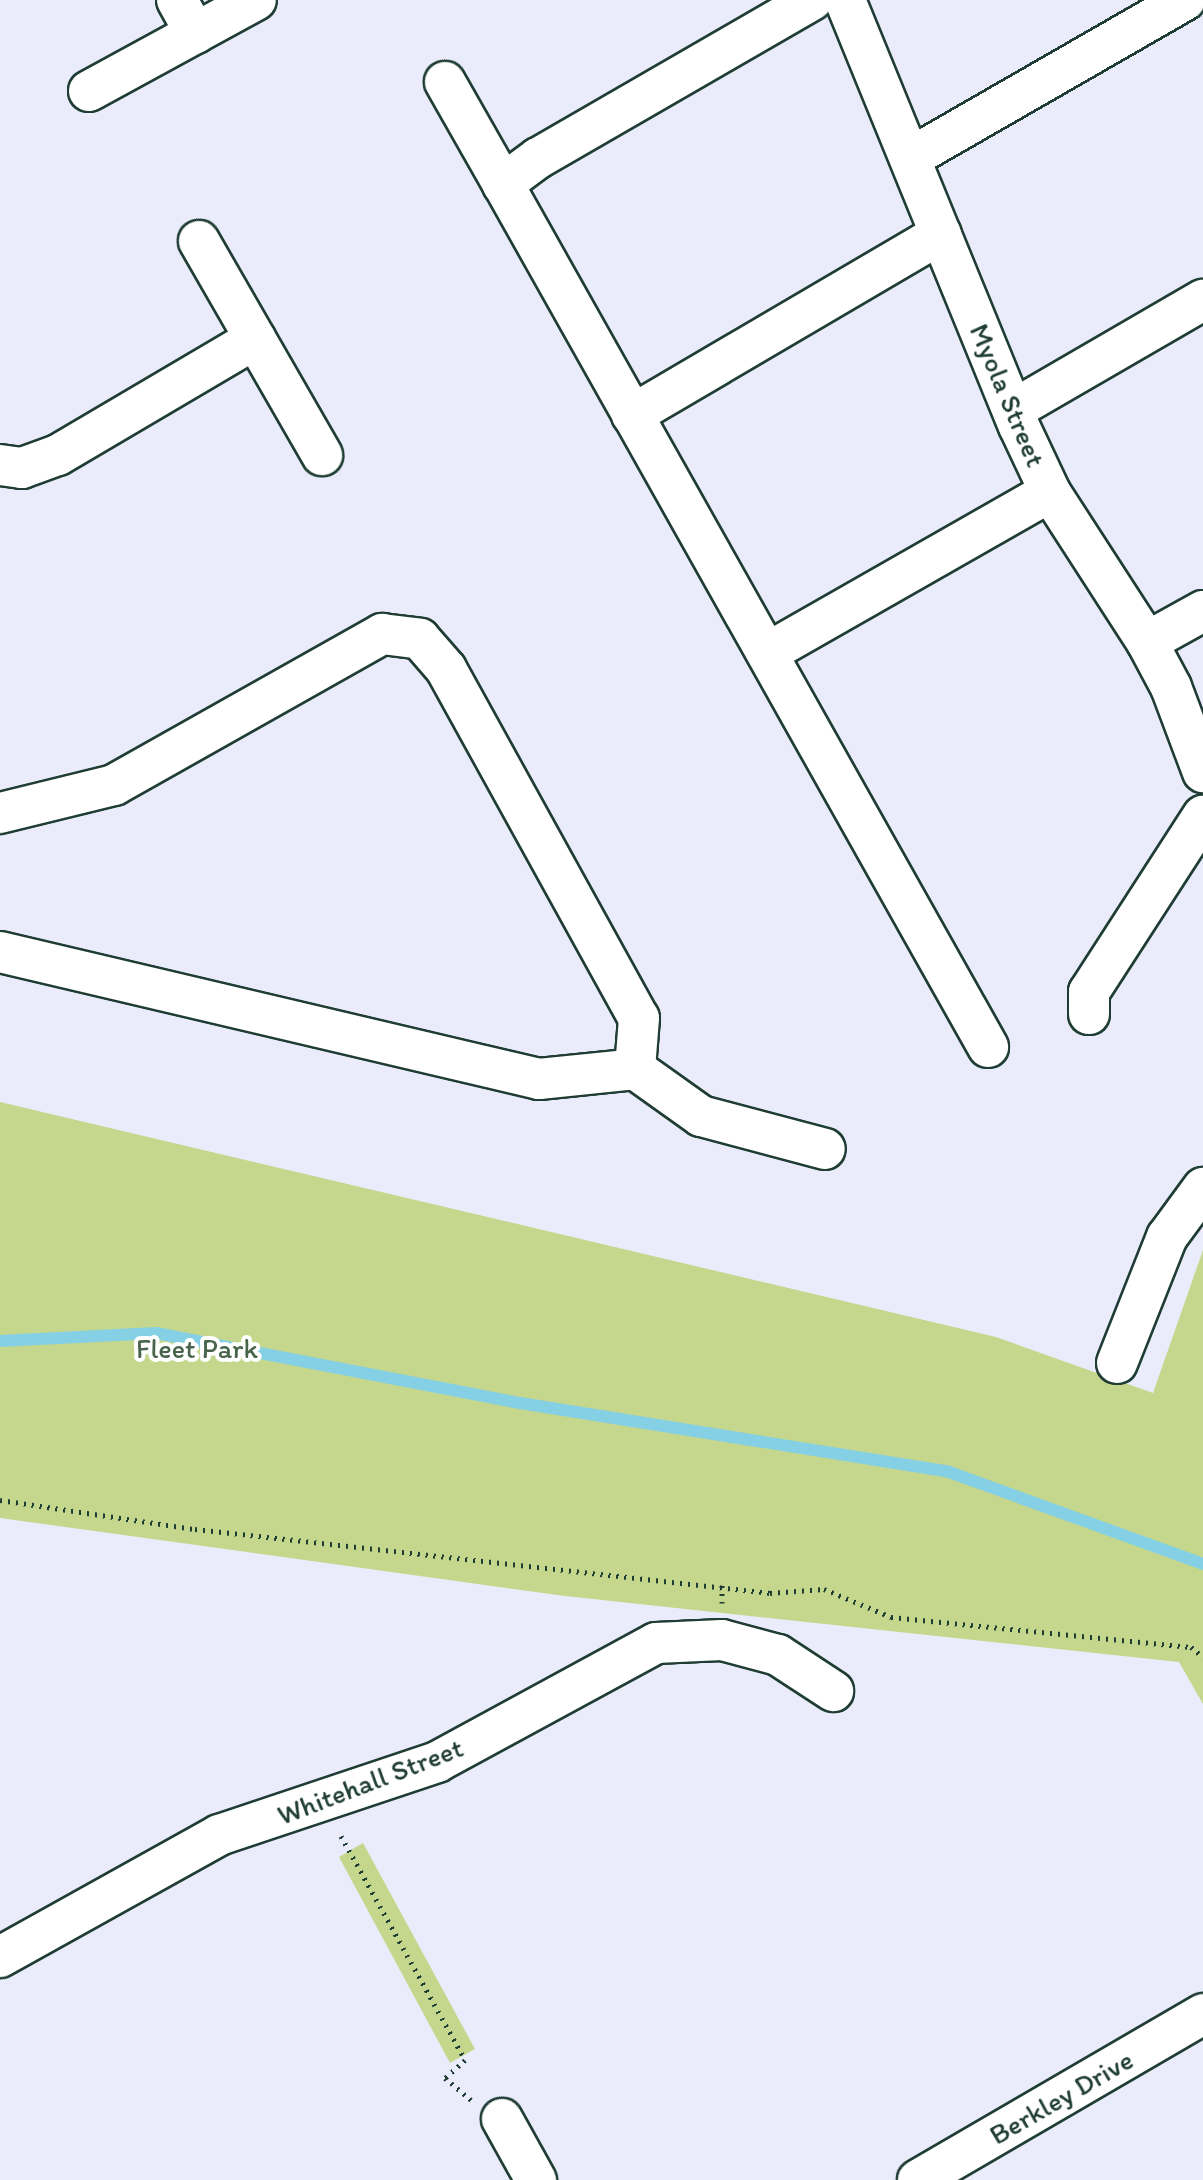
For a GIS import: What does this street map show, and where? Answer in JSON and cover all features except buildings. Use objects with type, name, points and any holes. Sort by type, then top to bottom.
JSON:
[{"type":"street","points":[[89,91],[186,17],[256,0]]},
{"type":"street","points":[[503,184],[538,158],[812,0]]},
{"type":"street","name":"Myola Street","points":[[845,0],[1013,410],[1050,492],[1147,642],[1171,687],[1203,772]]},
{"type":"street","points":[[910,158],[1185,0]]},
{"type":"street","points":[[445,82],[769,652],[988,1047]]},
{"type":"street","points":[[632,415],[941,234]]},
{"type":"street","points":[[199,241],[322,455]]},
{"type":"street","points":[[1013,410],[1203,300]]},
{"type":"street","points":[[0,465],[22,468],[58,455],[255,339]]},
{"type":"street","points":[[769,652],[1050,492]]},
{"type":"street","points":[[1147,642],[1203,611]]},
{"type":"street","points":[[0,813],[114,785],[382,634],[420,639],[446,669],[639,1018],[635,1069]]},
{"type":"street","points":[[1089,1014],[1089,992],[1203,816]]},
{"type":"street","points":[[0,952],[539,1079],[635,1069],[701,1116],[825,1149]]},
{"type":"street","points":[[1117,1363],[1167,1237],[1203,1188]]},
{"type":"street","name":"Whitehall Street","points":[[0,1957],[219,1835],[437,1762],[656,1643],[722,1640],[764,1651],[833,1691]]},
{"type":"street","name":"Berkley Drive","points":[[918,2180],[1203,2014]]},
{"type":"street","points":[[502,2119],[536,2180]]},
{"type":"path","points":[[0,1500],[195,1529],[770,1593],[824,1589],[891,1617],[1191,1647],[1203,1657]]},
{"type":"path","points":[[293,1812],[306,1837],[341,1835],[465,2060],[445,2078],[502,2119]]},
{"type":"green space","name":"Fleet Park","points":[[0,1102],[996,1337],[1153,1393],[1203,1250],[1203,1704],[1179,1662],[565,1596],[0,1518]]},
{"type":"green space","points":[[363,1843],[475,2049],[450,2063],[339,1857]]},
{"type":"waterway","points":[[0,1341],[156,1333],[520,1403],[949,1472],[1203,1564]]}]
